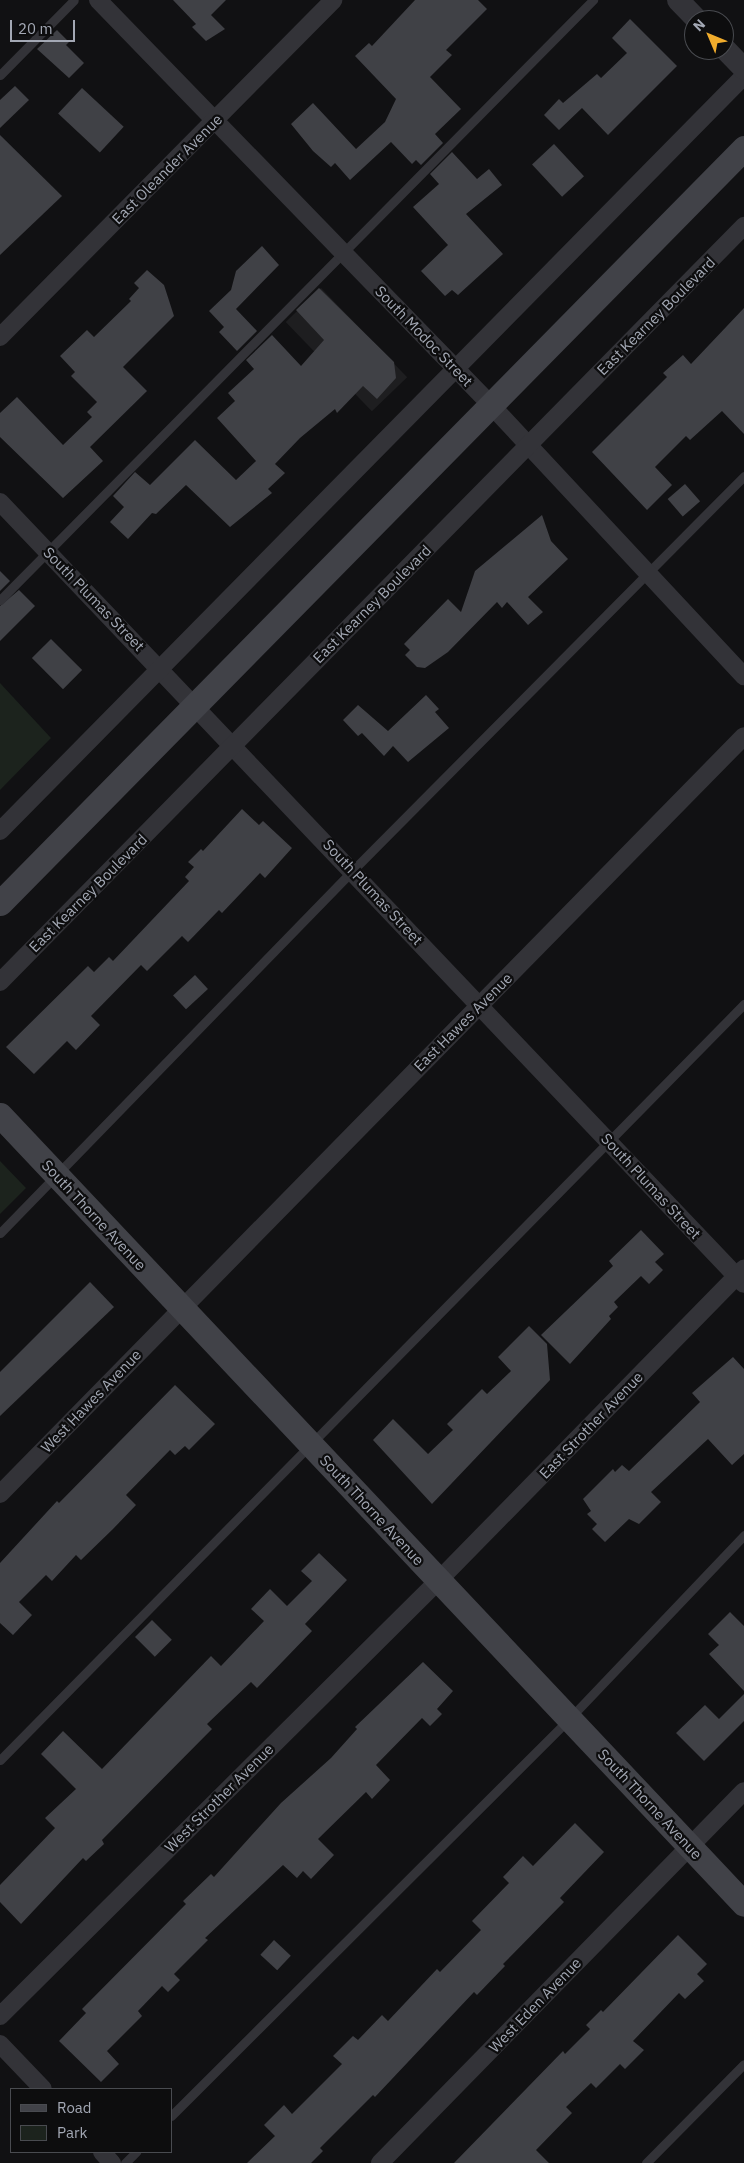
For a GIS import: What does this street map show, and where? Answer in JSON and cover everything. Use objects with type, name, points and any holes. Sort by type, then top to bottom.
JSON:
[{"type":"main road","points":[[0,903],[744,148]]},
{"type":"main road","name":"South Thorne Avenue","points":[[0,1115],[744,1904]]},
{"type":"street","name":"South Modoc Street","points":[[98,0],[491,405],[744,676]]},
{"type":"street","name":"East Oleander Avenue","points":[[0,337],[334,0]]},
{"type":"street","points":[[678,0],[688,10]]},
{"type":"street","points":[[734,58],[744,69]]},
{"type":"street","points":[[0,831],[744,76]]},
{"type":"street","name":"East Kearney Boulevard","points":[[0,982],[744,226]]},
{"type":"street","name":"South Plumas Street","points":[[0,502],[195,704],[609,1141],[742,1276]]},
{"type":"street","name":"East Hawes Avenue","points":[[182,1308],[744,736]]},
{"type":"street","name":"East Strother Avenue","points":[[438,1580],[742,1276]]},
{"type":"street","name":"West Hawes Avenue","points":[[0,1494],[182,1308]]},
{"type":"street","name":"West Strother Avenue","points":[[0,2016],[438,1580]]},
{"type":"street","name":"West Eden Avenue","points":[[380,2163],[744,1791]]},
{"type":"street","points":[[0,2044],[41,2088]]},
{"type":"street","points":[[103,2153],[112,2163]]},
{"type":"lane","points":[[0,75],[74,0]]},
{"type":"lane","points":[[0,600],[593,0]]},
{"type":"lane","points":[[0,1233],[353,870],[649,574],[744,476]]},
{"type":"lane","points":[[0,1760],[744,1004]]},
{"type":"lane","points":[[172,2115],[569,1719],[744,1535]]},
{"type":"lane","points":[[646,2163],[744,2064]]},
{"type":"lane","points":[[125,2163],[135,2153]]},
{"type":"shaded area","points":[[321,288],[407,377],[372,411],[286,322]]},
{"type":"green space","points":[[0,683],[51,738],[0,790]]},
{"type":"green space","points":[[0,1161],[26,1188],[0,1214]]},
{"type":"building","points":[[173,0],[226,0],[211,15],[225,29],[206,41],[192,27],[196,24]]},
{"type":"building","points":[[415,0],[478,0],[487,9],[446,50],[452,55],[430,77],[461,109],[435,134],[443,143],[421,165],[416,160],[412,164],[391,142],[350,180],[335,163],[331,167],[313,151],[291,124],[313,103],[356,149],[385,122],[396,99],[355,56],[369,43],[372,46]]},
{"type":"building","points":[[630,19],[677,66],[608,135],[582,108],[559,130],[544,115],[559,99],[563,103],[597,74],[601,78],[627,53],[612,38]]},
{"type":"building","points":[[57,30],[69,42],[66,45],[84,63],[69,78],[37,49]]},
{"type":"building","points":[[15,86],[29,100],[0,128],[0,100]]},
{"type":"building","points":[[82,88],[124,127],[100,152],[58,114]]},
{"type":"building","points":[[0,135],[62,196],[0,255]]},
{"type":"building","points":[[554,144],[584,176],[562,197],[532,164]]},
{"type":"building","points":[[452,152],[477,179],[489,169],[502,185],[466,214],[503,254],[458,295],[452,290],[445,296],[421,271],[448,245],[413,207],[439,184],[430,174]]},
{"type":"building","points":[[262,246],[279,265],[236,309],[257,331],[237,351],[219,332],[224,327],[209,311],[231,290],[236,271]]},
{"type":"building","points":[[147,270],[164,285],[174,316],[123,367],[147,391],[90,447],[103,461],[63,498],[0,437],[0,413],[17,397],[63,445],[92,417],[87,412],[97,402],[71,376],[75,372],[60,356],[87,330],[94,337],[131,301],[129,299],[139,288],[134,283]]},
{"type":"building","points":[[319,288],[394,362],[396,378],[377,399],[363,386],[337,413],[335,409],[300,438],[275,464],[285,473],[268,489],[272,493],[230,527],[186,485],[156,514],[152,513],[128,539],[110,522],[124,507],[113,496],[135,472],[150,485],[195,440],[236,480],[256,461],[217,418],[235,401],[228,393],[254,369],[246,360],[272,335],[301,366],[324,340],[296,310]]},
{"type":"building","points":[[744,308],[744,434],[722,411],[690,440],[686,436],[655,467],[672,485],[647,510],[592,452],[667,377],[663,373],[683,355],[691,364]]},
{"type":"building","points":[[685,484],[700,501],[683,516],[668,499]]},
{"type":"building","points":[[542,515],[551,541],[568,559],[528,597],[543,612],[528,625],[507,602],[502,608],[497,602],[448,652],[425,668],[417,667],[405,655],[410,650],[404,644],[448,599],[461,612],[475,571]]},
{"type":"building","points":[[0,571],[10,581],[0,591]]},
{"type":"building","points":[[19,590],[35,606],[0,641],[0,606]]},
{"type":"building","points":[[51,639],[82,670],[63,689],[32,658]]},
{"type":"building","points":[[426,695],[439,709],[435,712],[449,728],[408,762],[393,746],[384,756],[362,733],[358,736],[343,720],[358,705],[388,731]]},
{"type":"building","points":[[242,809],[259,825],[263,821],[292,848],[265,878],[260,873],[222,913],[219,910],[188,942],[182,936],[147,971],[141,965],[91,1016],[100,1025],[76,1050],[67,1041],[34,1074],[6,1047],[88,966],[94,972],[109,957],[113,961],[189,881],[185,877],[194,867],[188,862],[201,849],[203,851]]},
{"type":"building","points":[[195,975],[208,989],[186,1009],[173,995]]},
{"type":"building","points":[[641,1230],[664,1254],[655,1262],[663,1270],[649,1284],[641,1276],[614,1302],[618,1307],[609,1316],[611,1319],[570,1364],[541,1335],[613,1266],[609,1261]]},
{"type":"building","points":[[90,1282],[114,1307],[0,1416],[0,1372]]},
{"type":"building","points":[[529,1326],[547,1344],[550,1380],[432,1504],[373,1440],[393,1419],[428,1454],[453,1430],[447,1424],[482,1389],[487,1394],[511,1371],[498,1357]]},
{"type":"building","points":[[733,1357],[744,1369],[744,1454],[732,1465],[708,1439],[651,1492],[661,1502],[639,1524],[629,1519],[605,1542],[592,1529],[597,1524],[587,1514],[591,1511],[583,1499],[613,1469],[615,1472],[622,1465],[629,1471],[700,1402],[692,1393]]},
{"type":"building","points":[[175,1385],[215,1424],[189,1450],[185,1446],[175,1455],[170,1450],[126,1495],[136,1505],[113,1529],[81,1560],[76,1555],[52,1581],[46,1575],[19,1602],[32,1615],[13,1635],[0,1623],[0,1563],[57,1501],[59,1503]]},
{"type":"building","points":[[319,1553],[347,1580],[305,1624],[312,1631],[257,1688],[251,1682],[207,1724],[212,1729],[102,1840],[104,1844],[86,1861],[83,1858],[21,1924],[0,1902],[0,1885],[55,1828],[45,1818],[76,1789],[41,1754],[63,1731],[102,1769],[211,1656],[221,1666],[264,1621],[251,1609],[270,1589],[287,1606],[312,1581],[301,1571]]},
{"type":"building","points":[[730,1612],[744,1626],[744,1691],[709,1654],[719,1645],[708,1634]]},
{"type":"building","points":[[152,1620],[172,1640],[155,1657],[135,1637]]},
{"type":"building","points":[[423,1662],[453,1691],[437,1709],[442,1714],[430,1726],[422,1718],[376,1765],[390,1780],[372,1799],[366,1792],[318,1839],[334,1855],[311,1879],[303,1871],[297,1878],[283,1865],[205,1938],[208,1940],[174,1974],[180,1980],[168,1992],[162,1986],[138,2011],[142,2016],[107,2051],[119,2064],[101,2082],[59,2041],[86,2013],[82,2009],[186,1904],[183,1901],[211,1874],[214,1877],[281,1803],[331,1758],[357,1729],[355,1727]]},
{"type":"building","points":[[744,1694],[744,1721],[704,1761],[676,1733],[705,1705],[719,1719]]},
{"type":"building","points":[[575,1823],[604,1852],[560,1898],[564,1902],[503,1964],[505,1966],[477,1995],[474,1992],[375,2097],[373,2095],[320,2148],[323,2151],[311,2163],[247,2163],[275,2136],[264,2125],[284,2105],[292,2114],[342,2064],[333,2056],[353,2036],[358,2040],[382,2015],[388,2021],[437,1969],[440,1972],[481,1930],[472,1921],[509,1883],[503,1877],[523,1856],[533,1866]]},
{"type":"building","points":[[678,1935],[707,1964],[697,1974],[704,1981],[685,1999],[679,1993],[633,2041],[644,2050],[625,2069],[620,2064],[596,2088],[591,2083],[566,2107],[572,2113],[536,2150],[549,2163],[454,2163],[563,2051],[565,2054],[590,2029],[586,2025],[601,2010],[603,2012]]},
{"type":"building","points":[[274,1940],[291,1956],[277,1970],[260,1955]]}]
